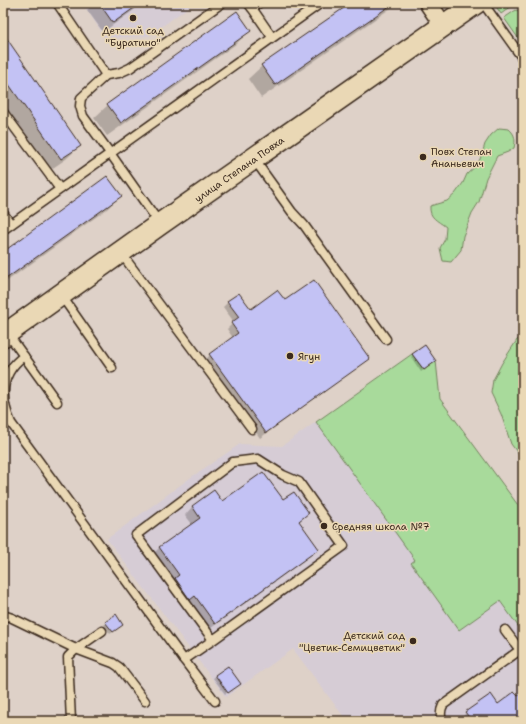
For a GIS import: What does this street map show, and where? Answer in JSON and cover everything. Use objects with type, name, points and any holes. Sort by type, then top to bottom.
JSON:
[{"type":"street","points":[[428,3],[443,25]]},
{"type":"street","name":"улица Степана Повха","points":[[6,335],[160,224],[476,3]]},
{"type":"lane","points":[[57,3],[106,75]]},
{"type":"lane","points":[[160,224],[83,116],[80,106],[81,98],[106,75],[119,73],[130,68],[222,3]]},
{"type":"lane","points":[[259,3],[250,6],[272,37]]},
{"type":"lane","points":[[3,230],[321,3]]},
{"type":"lane","points":[[483,3],[523,59]]},
{"type":"lane","points":[[3,112],[60,189]]},
{"type":"lane","points":[[254,158],[386,339]]},
{"type":"lane","points":[[3,213],[11,224]]},
{"type":"lane","points":[[121,253],[252,429]]},
{"type":"lane","points":[[61,295],[112,368]]},
{"type":"lane","points":[[6,335],[24,356],[56,402]]},
{"type":"lane","points":[[24,356],[17,361],[9,371],[4,390],[5,406],[11,423],[214,701]]},
{"type":"lane","points":[[184,660],[213,640],[344,546],[300,482],[283,475],[258,459],[233,462],[136,535],[213,640]]},
{"type":"lane","points":[[3,615],[76,649],[113,663],[119,667],[145,701]]},
{"type":"lane","points":[[442,721],[440,711],[443,705],[521,652],[505,630]]},
{"type":"lane","points":[[71,721],[68,657],[76,649],[102,631]]},
{"type":"shaded area","name":"Детский сад \"Буратино\"","points":[[82,3],[194,3],[149,36],[106,38]]},
{"type":"shaded area","name":"Средняя школа №7","points":[[412,354],[424,370],[436,361],[440,399],[523,512],[523,721],[347,721],[293,649],[226,697],[107,539],[190,478],[240,444],[282,446]]},
{"type":"green space","points":[[496,3],[516,3],[501,14]]},
{"type":"green space","points":[[516,10],[523,12],[523,45],[504,18]]},
{"type":"green space","points":[[499,128],[509,129],[513,133],[515,140],[514,148],[497,156],[486,178],[479,202],[472,213],[463,236],[461,250],[451,262],[443,261],[440,248],[445,239],[446,227],[432,216],[430,206],[447,201],[455,194],[463,183],[467,174],[478,164],[485,144],[491,135]]},
{"type":"green space","points":[[523,337],[523,460],[511,444],[501,414],[491,393],[493,380],[502,363],[517,340]]},
{"type":"green space","points":[[412,354],[424,370],[436,361],[440,399],[523,512],[523,633],[500,601],[459,630],[411,563],[415,560],[316,422]]},
{"type":"building","points":[[99,3],[141,3],[113,23]]},
{"type":"building","points":[[351,3],[394,3],[275,85],[261,65]]},
{"type":"building","points":[[237,11],[251,31],[121,123],[107,104]]},
{"type":"building","points":[[3,33],[81,146],[61,159],[3,76]]},
{"type":"building","points":[[107,176],[122,196],[3,281],[3,252]]},
{"type":"building","name":"Ягун","points":[[314,280],[370,359],[266,433],[209,354],[238,333],[231,323],[239,317],[227,301],[239,293],[251,309],[277,290],[285,300]]},
{"type":"building","points":[[425,345],[436,361],[424,370],[412,354]]},
{"type":"building","points":[[263,472],[283,499],[294,492],[309,513],[299,521],[319,549],[215,624],[195,596],[190,600],[175,578],[179,575],[159,547],[200,518],[192,506],[214,490],[222,501]]},
{"type":"building","points":[[116,614],[123,625],[113,632],[105,622]]},
{"type":"building","points":[[228,666],[241,684],[228,693],[215,675]]},
{"type":"building","points":[[514,692],[518,696],[523,692],[523,721],[472,721],[465,712],[491,694],[498,704]]},
{"type":"place","name":"Детский сад \"Буратино\"","points":[[133,18]]},
{"type":"place","name":"Повх Степан Ананьевич","points":[[423,157]]},
{"type":"place","name":"Ягун","points":[[290,356]]},
{"type":"place","name":"Средняя школа №7","points":[[324,526]]},
{"type":"place","name":"Детский сад \"Цветик-Семицветик\"","points":[[413,641]]}]
